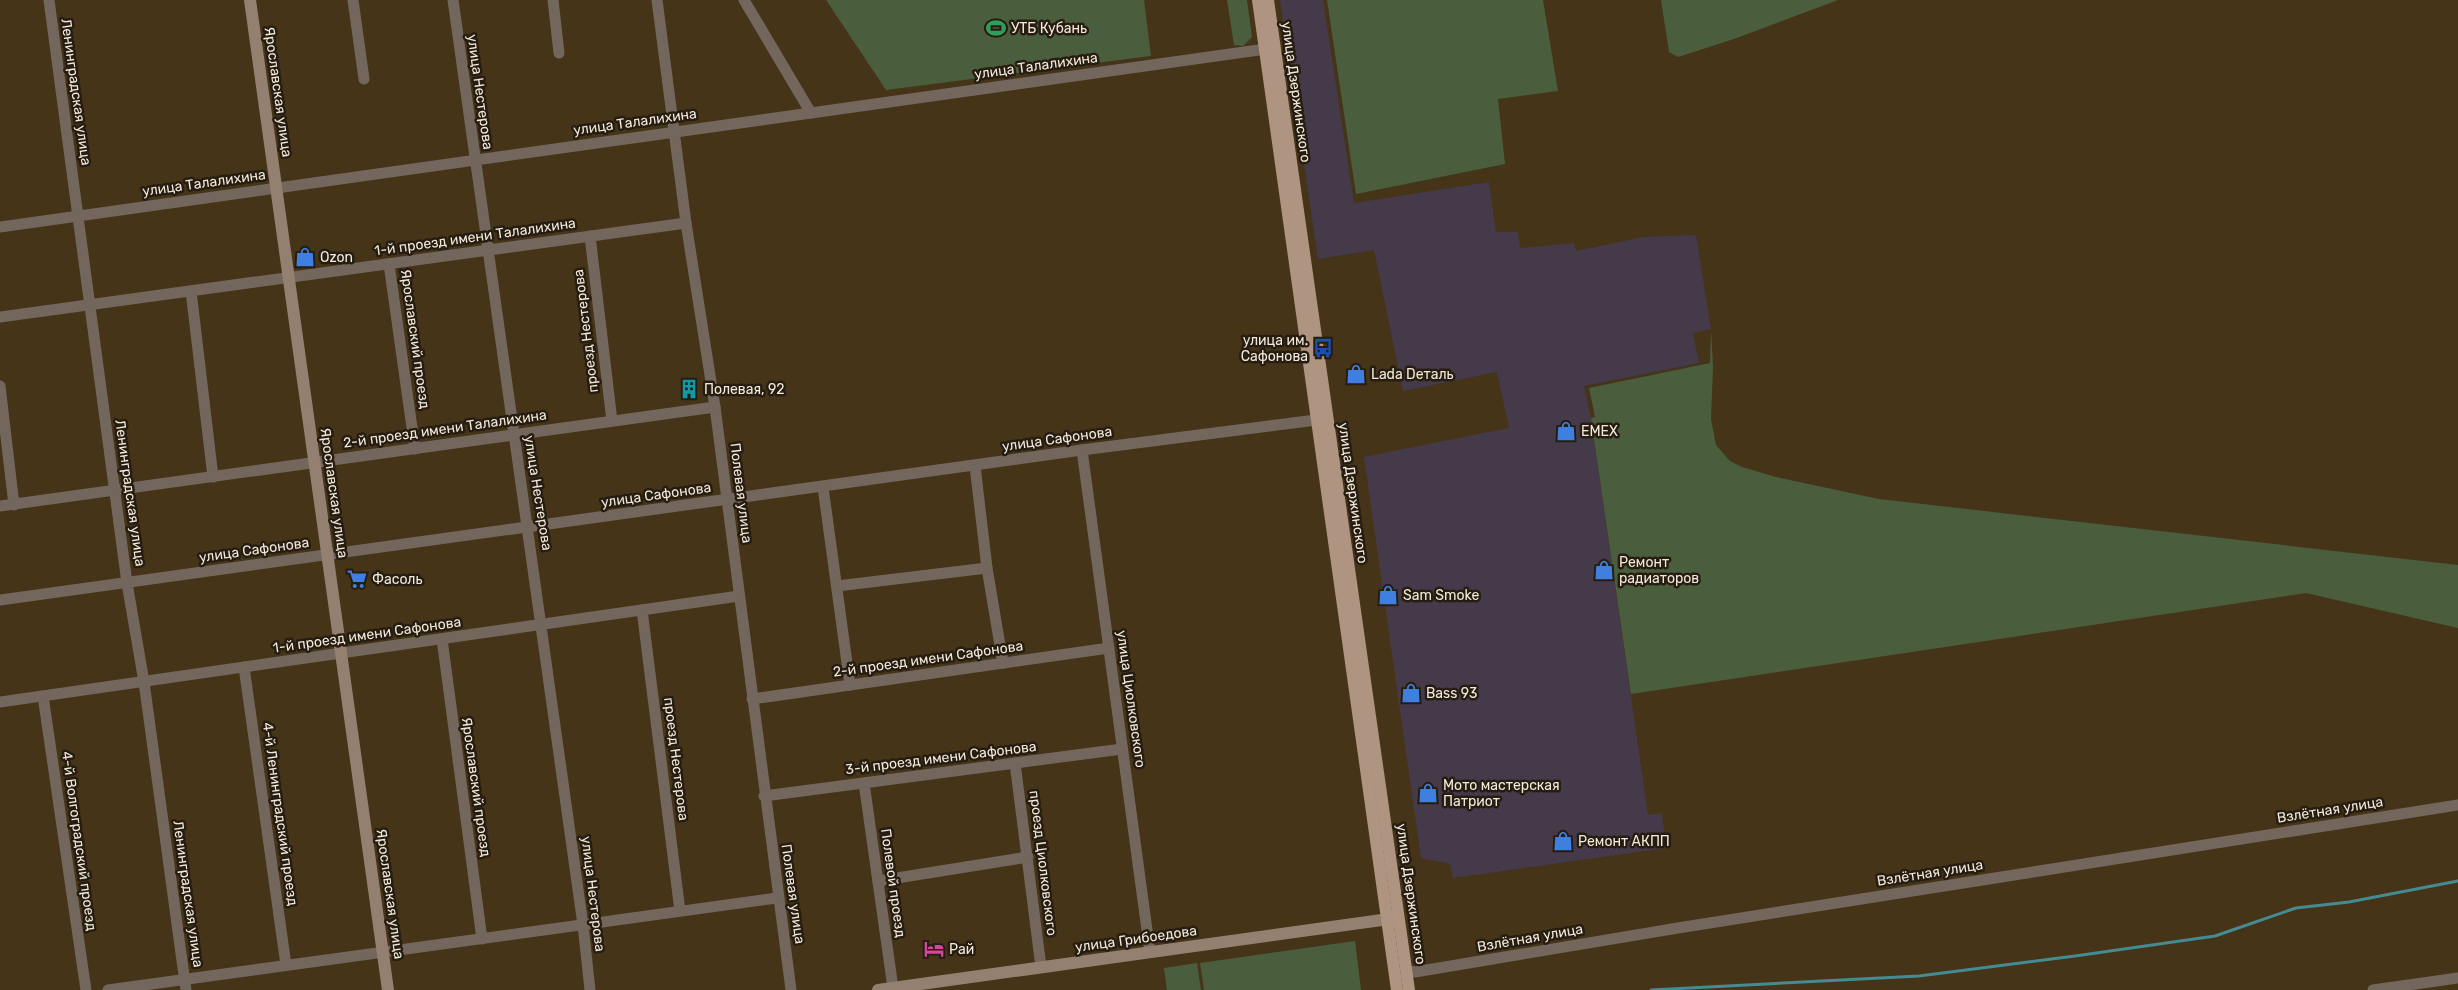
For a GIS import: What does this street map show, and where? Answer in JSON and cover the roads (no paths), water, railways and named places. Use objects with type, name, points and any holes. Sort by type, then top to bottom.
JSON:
[{"type":"main road","name":"улица Дзержинского","points":[[1258,0],[1269,49],[1307,266],[1393,918],[1397,990]]},
{"type":"main road","name":"улица Дзержинского","points":[[1268,0],[1269,49],[1316,420],[1393,918],[1407,971],[1409,990]]},
{"type":"street","name":"Ленинградская улица","points":[[49,0],[127,583],[144,682],[185,985]]},
{"type":"street","name":"Ярославская улица","points":[[250,0],[388,990]]},
{"type":"street","points":[[353,0],[364,79]]},
{"type":"street","name":"улица Нестерова","points":[[453,0],[474,160],[529,527],[583,925],[590,990]]},
{"type":"street","points":[[552,0],[559,53]]},
{"type":"street","name":"Полевая улица","points":[[657,0],[676,132],[686,223],[715,407],[777,898],[791,990]]},
{"type":"street","points":[[744,0],[811,113]]},
{"type":"street","name":"улица Талалихина","points":[[0,226],[1269,49]]},
{"type":"street","name":"1-й проезд имени Талалихина","points":[[0,317],[686,223]]},
{"type":"street","name":"проезд Нестерова","points":[[590,236],[612,421]]},
{"type":"street","name":"Ярославский проезд","points":[[389,264],[415,449]]},
{"type":"street","points":[[191,291],[213,477]]},
{"type":"street","points":[[0,386],[14,504]]},
{"type":"street","name":"2-й проезд имени Талалихина","points":[[0,506],[715,407]]},
{"type":"street","name":"улица Сафонова","points":[[0,600],[1082,450],[1316,420]]},
{"type":"street","name":"улица Циолковского","points":[[1082,450],[1150,952]]},
{"type":"street","points":[[975,466],[987,568],[1003,663]]},
{"type":"street","points":[[823,487],[850,685]]},
{"type":"street","points":[[837,586],[987,568]]},
{"type":"street","name":"1-й проезд имени Сафонова","points":[[0,702],[739,596]]},
{"type":"street","name":"проезд Нестерова","points":[[642,610],[680,911]]},
{"type":"street","name":"Ярославский проезд","points":[[442,639],[482,939]]},
{"type":"street","name":"2-й проезд имени Сафонова","points":[[752,699],[1109,648]]},
{"type":"street","name":"4-й Ленинградский проезд","points":[[244,668],[286,966]]},
{"type":"street","name":"4-й Волгоградский проезд","points":[[43,696],[86,990]]},
{"type":"street","name":"3-й проезд имени Сафонова","points":[[764,796],[1122,749]]},
{"type":"street","name":"проезд Циолковского","points":[[1015,763],[1041,967]]},
{"type":"street","name":"Полевой проезд","points":[[864,783],[893,988]]},
{"type":"street","name":"Взлётная улица","points":[[1407,971],[1415,972],[1684,927],[2458,805]]},
{"type":"street","points":[[878,881],[1028,857]]},
{"type":"street","points":[[108,990],[185,985],[286,966],[777,898]]},
{"type":"street","name":"улица Грибоедова","points":[[878,990],[1393,918]]},
{"type":"street","points":[[2372,990],[2458,978]]},
{"type":"waterway","points":[[1651,990],[1919,976],[2075,956],[2215,936],[2296,908],[2349,902],[2458,881]]},
{"type":"place","name":"УТБ Кубань","points":[[996,28]]},
{"type":"place","name":"Ozon","points":[[305,257]]},
{"type":"place","name":"улица им. Сафонова","points":[[1323,348]]},
{"type":"place","name":"Lada Dеталь","points":[[1356,374]]},
{"type":"place","name":"Полевая, 92","points":[[689,389]]},
{"type":"place","name":"EMEX","points":[[1566,431]]},
{"type":"place","name":"Ремонт радиаторов","points":[[1604,570]]},
{"type":"place","name":"Фасоль","points":[[357,579]]},
{"type":"place","name":"Sam Smoke","points":[[1388,595]]},
{"type":"place","name":"Bass 93","points":[[1411,693]]},
{"type":"place","name":"Мото мастерская Патриот","points":[[1428,793]]},
{"type":"place","name":"Ремонт АКПП","points":[[1563,841]]},
{"type":"place","name":"Рай","points":[[934,949]]}]
